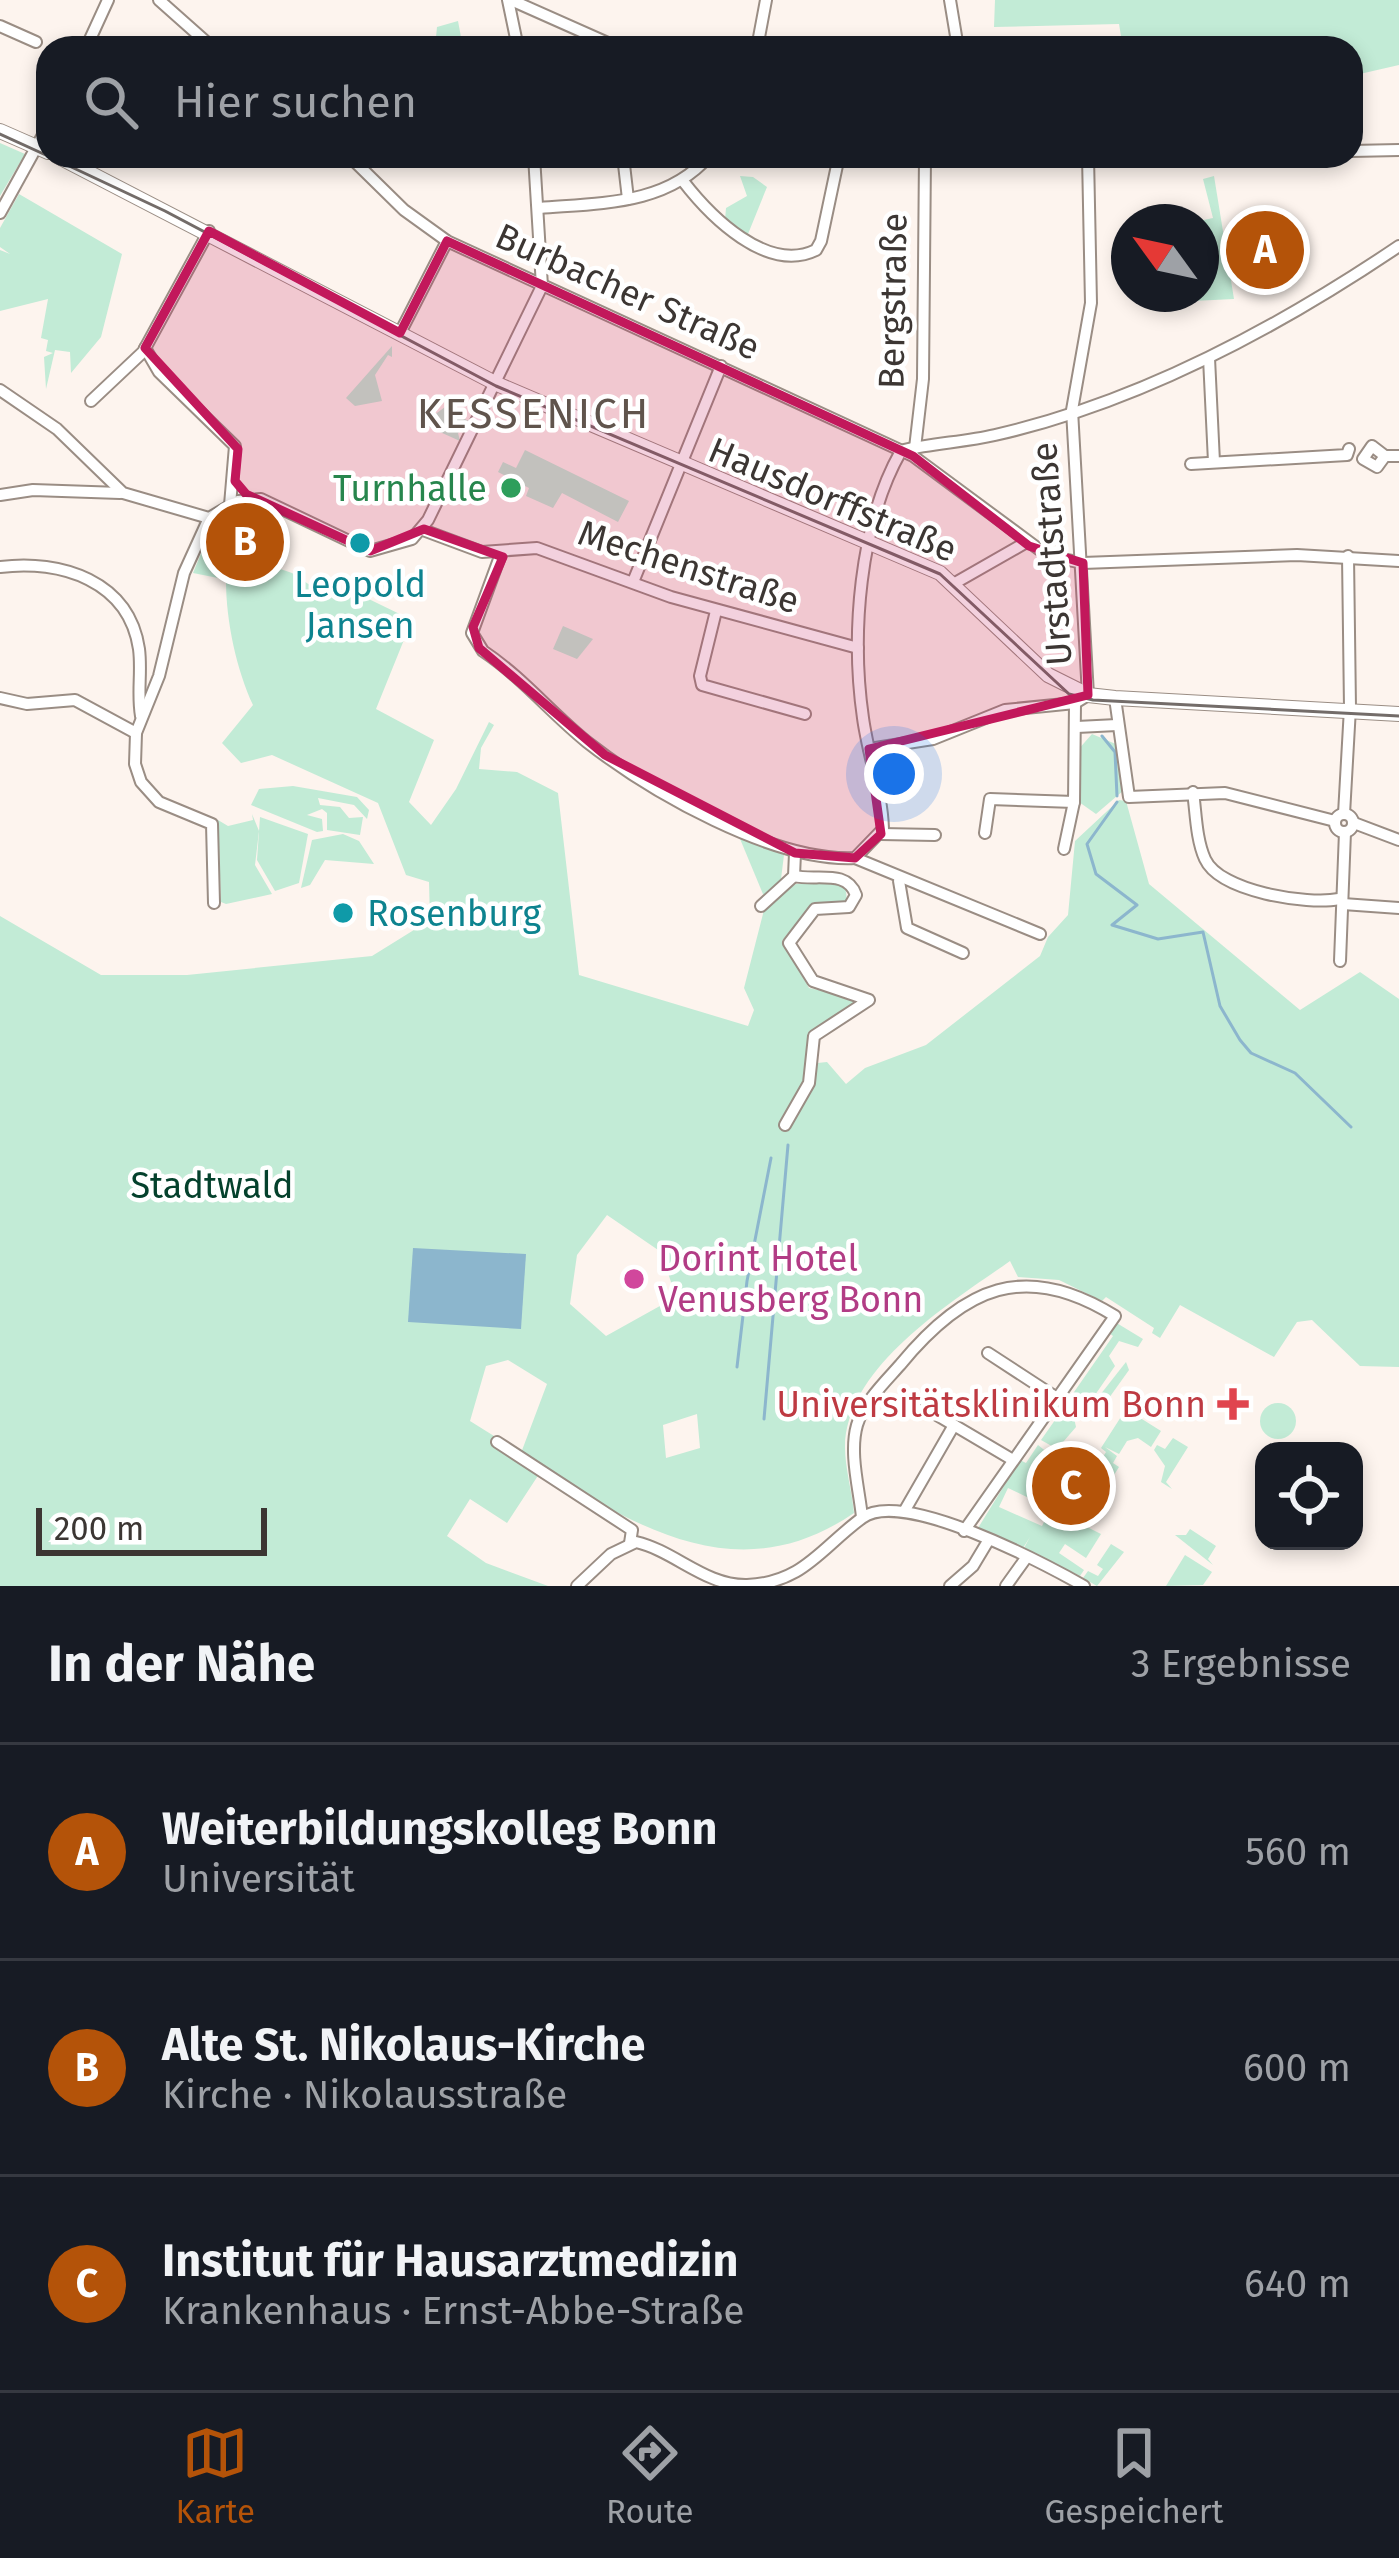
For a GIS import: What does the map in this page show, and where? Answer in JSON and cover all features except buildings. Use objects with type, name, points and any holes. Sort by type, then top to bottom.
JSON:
[{"type":"main road","points":[[0,131],[36,146]]},
{"type":"main road","name":"Hausdorffstraße","points":[[81,168],[497,384],[955,583],[1048,675],[1082,699],[1399,714]]},
{"type":"street","points":[[92,36],[108,0]]},
{"type":"street","points":[[159,0],[200,36]]},
{"type":"street","points":[[510,0],[516,36]]},
{"type":"street","points":[[510,0],[592,36]]},
{"type":"street","points":[[950,0],[956,36]]},
{"type":"street","points":[[759,36],[764,1]]},
{"type":"street","points":[[0,26],[36,42]]},
{"type":"street","points":[[1363,151],[1399,150]]},
{"type":"street","points":[[0,212],[36,159]]},
{"type":"street","name":"Burbacher Straße","points":[[362,168],[404,210],[447,241],[901,451],[960,486],[1025,543]]},
{"type":"street","points":[[235,482],[251,498],[295,510],[370,551],[412,539],[423,530],[542,286],[535,168]]},
{"type":"street","points":[[624,168],[628,200]]},
{"type":"street","points":[[540,208],[628,200],[683,181],[697,168]]},
{"type":"street","points":[[683,181],[711,215],[744,239],[802,255],[821,241],[836,168]]},
{"type":"street","name":"Bergstraße","points":[[915,448],[923,379],[925,168]]},
{"type":"street","name":"Urstadtstraße","points":[[1064,848],[1074,802],[1072,734],[1082,699],[1083,563],[1072,410],[1090,314],[1088,168]]},
{"type":"street","points":[[91,401],[145,348],[209,231]]},
{"type":"street","points":[[400,333],[447,241]]},
{"type":"street","points":[[881,834],[858,647],[872,544],[888,475],[901,451],[995,435],[1209,358],[1293,316],[1399,246]]},
{"type":"street","points":[[145,348],[159,372],[235,446],[230,506]]},
{"type":"street","points":[[1209,358],[1214,462]]},
{"type":"street","points":[[633,582],[721,366]]},
{"type":"street","points":[[0,390],[45,419],[123,493]]},
{"type":"street","points":[[1191,464],[1347,455],[1349,448]]},
{"type":"street","points":[[0,495],[33,490],[123,493],[210,518]]},
{"type":"street","points":[[214,903],[212,824],[170,810],[146,790],[135,764],[136,733],[159,676],[184,573],[210,518],[251,498]]},
{"type":"street","name":"Mechenstraße","points":[[423,530],[475,551],[537,548],[716,610],[858,647]]},
{"type":"street","points":[[955,583],[1025,543],[1048,556],[1083,563],[1348,556],[1399,561]]},
{"type":"street","points":[[502,551],[473,627],[478,647],[588,743],[642,779],[795,853],[855,859],[1040,934]]},
{"type":"street","points":[[1340,961],[1350,710],[1348,556]]},
{"type":"street","points":[[0,567],[83,574],[113,594],[138,643],[142,719]]},
{"type":"street","points":[[716,610],[700,676],[702,685],[805,714]]},
{"type":"street","points":[[0,698],[27,704],[75,700],[136,733]]},
{"type":"street","points":[[1114,698],[1117,724],[1123,731],[1129,797],[1237,794],[1399,840]]},
{"type":"street","points":[[869,749],[933,739],[1005,710],[1082,699]]},
{"type":"street","points":[[1077,727],[1117,724]]},
{"type":"street","points":[[1192,792],[1203,854],[1219,874],[1275,896],[1399,908]]},
{"type":"street","points":[[985,833],[990,800],[1074,802]]},
{"type":"street","points":[[855,859],[881,834],[934,835]]},
{"type":"street","points":[[794,876],[795,853]]},
{"type":"street","points":[[761,906],[794,876],[844,878],[851,884],[856,896],[849,907],[815,909],[789,943],[813,981],[868,1000],[814,1036],[809,1083],[785,1125]]},
{"type":"street","points":[[897,878],[907,928],[963,952]]},
{"type":"street","points":[[862,1517],[854,1445],[859,1420],[926,1333],[974,1298],[1015,1285],[1066,1290],[1115,1316],[964,1531]]},
{"type":"street","points":[[988,1353],[1057,1398]]},
{"type":"street","points":[[925,1408],[1013,1460]]},
{"type":"street","points":[[904,1510],[954,1425]]},
{"type":"street","points":[[497,1442],[631,1536],[724,1584],[801,1578],[862,1517],[904,1510],[988,1541],[1084,1586]]},
{"type":"street","points":[[577,1586],[631,1536]]},
{"type":"street","points":[[950,1586],[974,1566],[988,1541]]},
{"type":"street","points":[[1006,1586],[1026,1558]]},
{"type":"highlighted area","points":[[209,231],[400,333],[447,241],[913,456],[1029,546],[1083,563],[1088,695],[869,749],[881,834],[855,858],[795,853],[605,755],[479,648],[473,627],[503,557],[424,529],[370,551],[246,494],[235,481],[238,449],[145,348]]},
{"type":"green space","points":[[995,0],[1399,0],[1399,65],[1363,73],[1363,36],[1121,36],[1119,24],[994,27]]},
{"type":"green space","points":[[458,21],[461,36],[436,36],[437,27]]},
{"type":"green space","points":[[0,143],[25,154],[0,196]]},
{"type":"green space","points":[[740,176],[753,177],[767,187],[748,234],[725,220],[726,208],[747,196]]},
{"type":"green space","points":[[1214,176],[1219,204],[1209,204],[1203,179]]},
{"type":"green space","points":[[19,194],[122,254],[101,337],[71,373],[70,352],[55,350],[46,389],[44,357],[53,353],[46,351],[48,340],[41,338],[48,299],[0,311],[0,250],[10,254],[0,247],[0,228]]},
{"type":"green space","points":[[1219,207],[1234,299],[1219,300]]},
{"type":"green space","points":[[392,346],[392,357],[388,355],[375,375],[382,401],[355,406],[346,398]]},
{"type":"green space","points":[[445,407],[470,422],[458,433],[460,441],[422,424]]},
{"type":"green space","points":[[525,450],[629,501],[618,522],[562,493],[553,508],[526,496],[529,488],[498,472],[503,462],[516,468]]},
{"type":"green space","points":[[219,529],[211,572],[218,578],[193,573],[209,534]]},
{"type":"green space","name":"Stadtwald","points":[[228,551],[292,573],[329,598],[344,587],[412,620],[376,709],[434,740],[409,802],[431,825],[456,789],[489,722],[494,725],[481,748],[479,769],[517,772],[558,793],[579,975],[748,1026],[754,1010],[744,988],[765,906],[796,884],[845,884],[847,901],[807,909],[782,941],[809,988],[860,999],[807,1037],[808,1064],[827,1062],[846,1084],[865,1068],[926,1045],[1040,956],[1048,937],[1068,915],[1075,841],[1119,800],[1126,801],[1149,884],[1300,1010],[1360,972],[1399,999],[1399,1367],[1360,1366],[1312,1320],[1297,1322],[1274,1357],[1180,1305],[1160,1338],[1152,1333],[1154,1328],[1106,1297],[1102,1301],[1059,1280],[1018,1277],[1010,1261],[933,1317],[882,1363],[850,1417],[845,1447],[854,1513],[814,1535],[775,1547],[698,1544],[622,1515],[543,1468],[507,1523],[470,1499],[447,1536],[486,1563],[548,1586],[0,1586],[0,916],[101,975],[187,975],[372,956],[430,920],[429,882],[406,875],[378,803],[272,755],[241,763],[222,743],[253,705],[230,630]],"holes":[[[607,1215],[661,1252],[676,1297],[606,1336],[570,1304],[577,1255]],[[508,1360],[547,1384],[521,1453],[470,1421],[486,1366]],[[697,1414],[700,1448],[666,1458],[663,1425]]]},
{"type":"green space","points":[[563,626],[593,639],[577,659],[553,649]]},
{"type":"green space","points":[[1092,734],[1118,745],[1124,790],[1096,814],[1079,802],[1077,751]]},
{"type":"green space","points":[[293,786],[357,797],[369,810],[367,819],[354,805],[318,798],[320,805],[340,807],[349,818],[363,817],[360,835],[327,830],[327,813],[322,809],[307,815],[322,819],[323,831],[317,832],[251,805],[259,789]]},
{"type":"green space","points":[[252,814],[259,831],[255,865],[272,894],[226,904],[221,902],[218,820],[228,826],[253,820]]},
{"type":"green space","points":[[260,817],[308,834],[299,883],[275,891],[257,860]]},
{"type":"green space","points":[[343,834],[359,841],[374,864],[325,860],[310,885],[301,888],[312,840]]},
{"type":"green space","points":[[738,834],[784,855],[780,887],[765,899]]},
{"type":"green space","points":[[1115,1322],[1143,1339],[1138,1347],[1119,1341],[1109,1356],[1115,1366],[1095,1395],[1072,1410],[1065,1405],[1113,1336],[1108,1332]]},
{"type":"green space","points":[[1126,1362],[1129,1370],[1104,1405],[1089,1409]]},
{"type":"green space","points":[[1278,1403],[1290,1409],[1296,1421],[1290,1433],[1278,1439],[1266,1433],[1260,1421],[1266,1409]]},
{"type":"green space","points":[[1057,1407],[1074,1418],[1076,1427],[1057,1449],[1041,1440],[1060,1413]]},
{"type":"green space","points":[[1126,1409],[1161,1431],[1151,1447],[1138,1438],[1127,1441],[1119,1454],[1105,1447],[1117,1456],[1113,1463],[1119,1467],[1104,1491],[1087,1483],[1106,1452],[1101,1448]]},
{"type":"green space","points":[[1173,1438],[1188,1447],[1166,1482],[1172,1489],[1161,1482],[1165,1466],[1154,1450],[1157,1445],[1165,1449]]},
{"type":"green space","points":[[1038,1445],[1048,1453],[1047,1473],[1042,1470],[1035,1501],[1008,1488],[999,1507],[1042,1526],[1047,1516],[1053,1520],[1057,1515],[1044,1507],[1051,1501],[1065,1509],[1061,1514],[1101,1534],[1086,1558],[1065,1544],[1059,1553],[1084,1570],[1080,1576],[1024,1548],[1030,1537],[1023,1548],[978,1528],[1020,1460],[1026,1463]]},
{"type":"green space","points":[[1190,1529],[1216,1546],[1208,1559],[1213,1565],[1175,1535],[1186,1535]]},
{"type":"green space","points":[[1111,1544],[1124,1552],[1097,1586],[1083,1578],[1088,1571],[1098,1576],[1103,1569],[1097,1565]]},
{"type":"green space","points":[[1185,1555],[1212,1572],[1203,1585],[1166,1586]]},
{"type":"water","points":[[413,1248],[526,1254],[521,1329],[408,1322]]},
{"type":"waterway","points":[[1102,736],[1115,752],[1117,796]]},
{"type":"waterway","points":[[1117,802],[1087,844],[1096,874],[1137,905],[1112,925],[1158,939],[1203,932],[1220,1006],[1240,1040],[1251,1053],[1295,1073],[1351,1127]]},
{"type":"waterway","points":[[764,1419],[788,1145]]},
{"type":"waterway","points":[[737,1367],[747,1281],[771,1158]]},
{"type":"tram line","points":[[0,134],[36,150]]},
{"type":"tram line","points":[[74,168],[165,211],[496,386],[940,574],[1069,694],[1093,700],[1399,716]]},
{"type":"place","name":"Weiterbildungskolleg Bonn","points":[[1265,250]]},
{"type":"place","name":"Turnhalle","points":[[511,488]]},
{"type":"place","name":"Alte St. Nikolaus-Kirche","points":[[245,542]]},
{"type":"place","name":"Leopold Jansen","points":[[360,543]]},
{"type":"place","name":"Rosenburg","points":[[343,913]]},
{"type":"place","name":"Dorint Hotel Venusberg Bonn","points":[[634,1279]]},
{"type":"place","name":"Universitätsklinikum Bonn","points":[[1233,1404]]},
{"type":"place","name":"Institut für Hausarztmedizin","points":[[1071,1486]]},
{"type":"district","name":"KESSENICH","points":[[534,413]]}]
